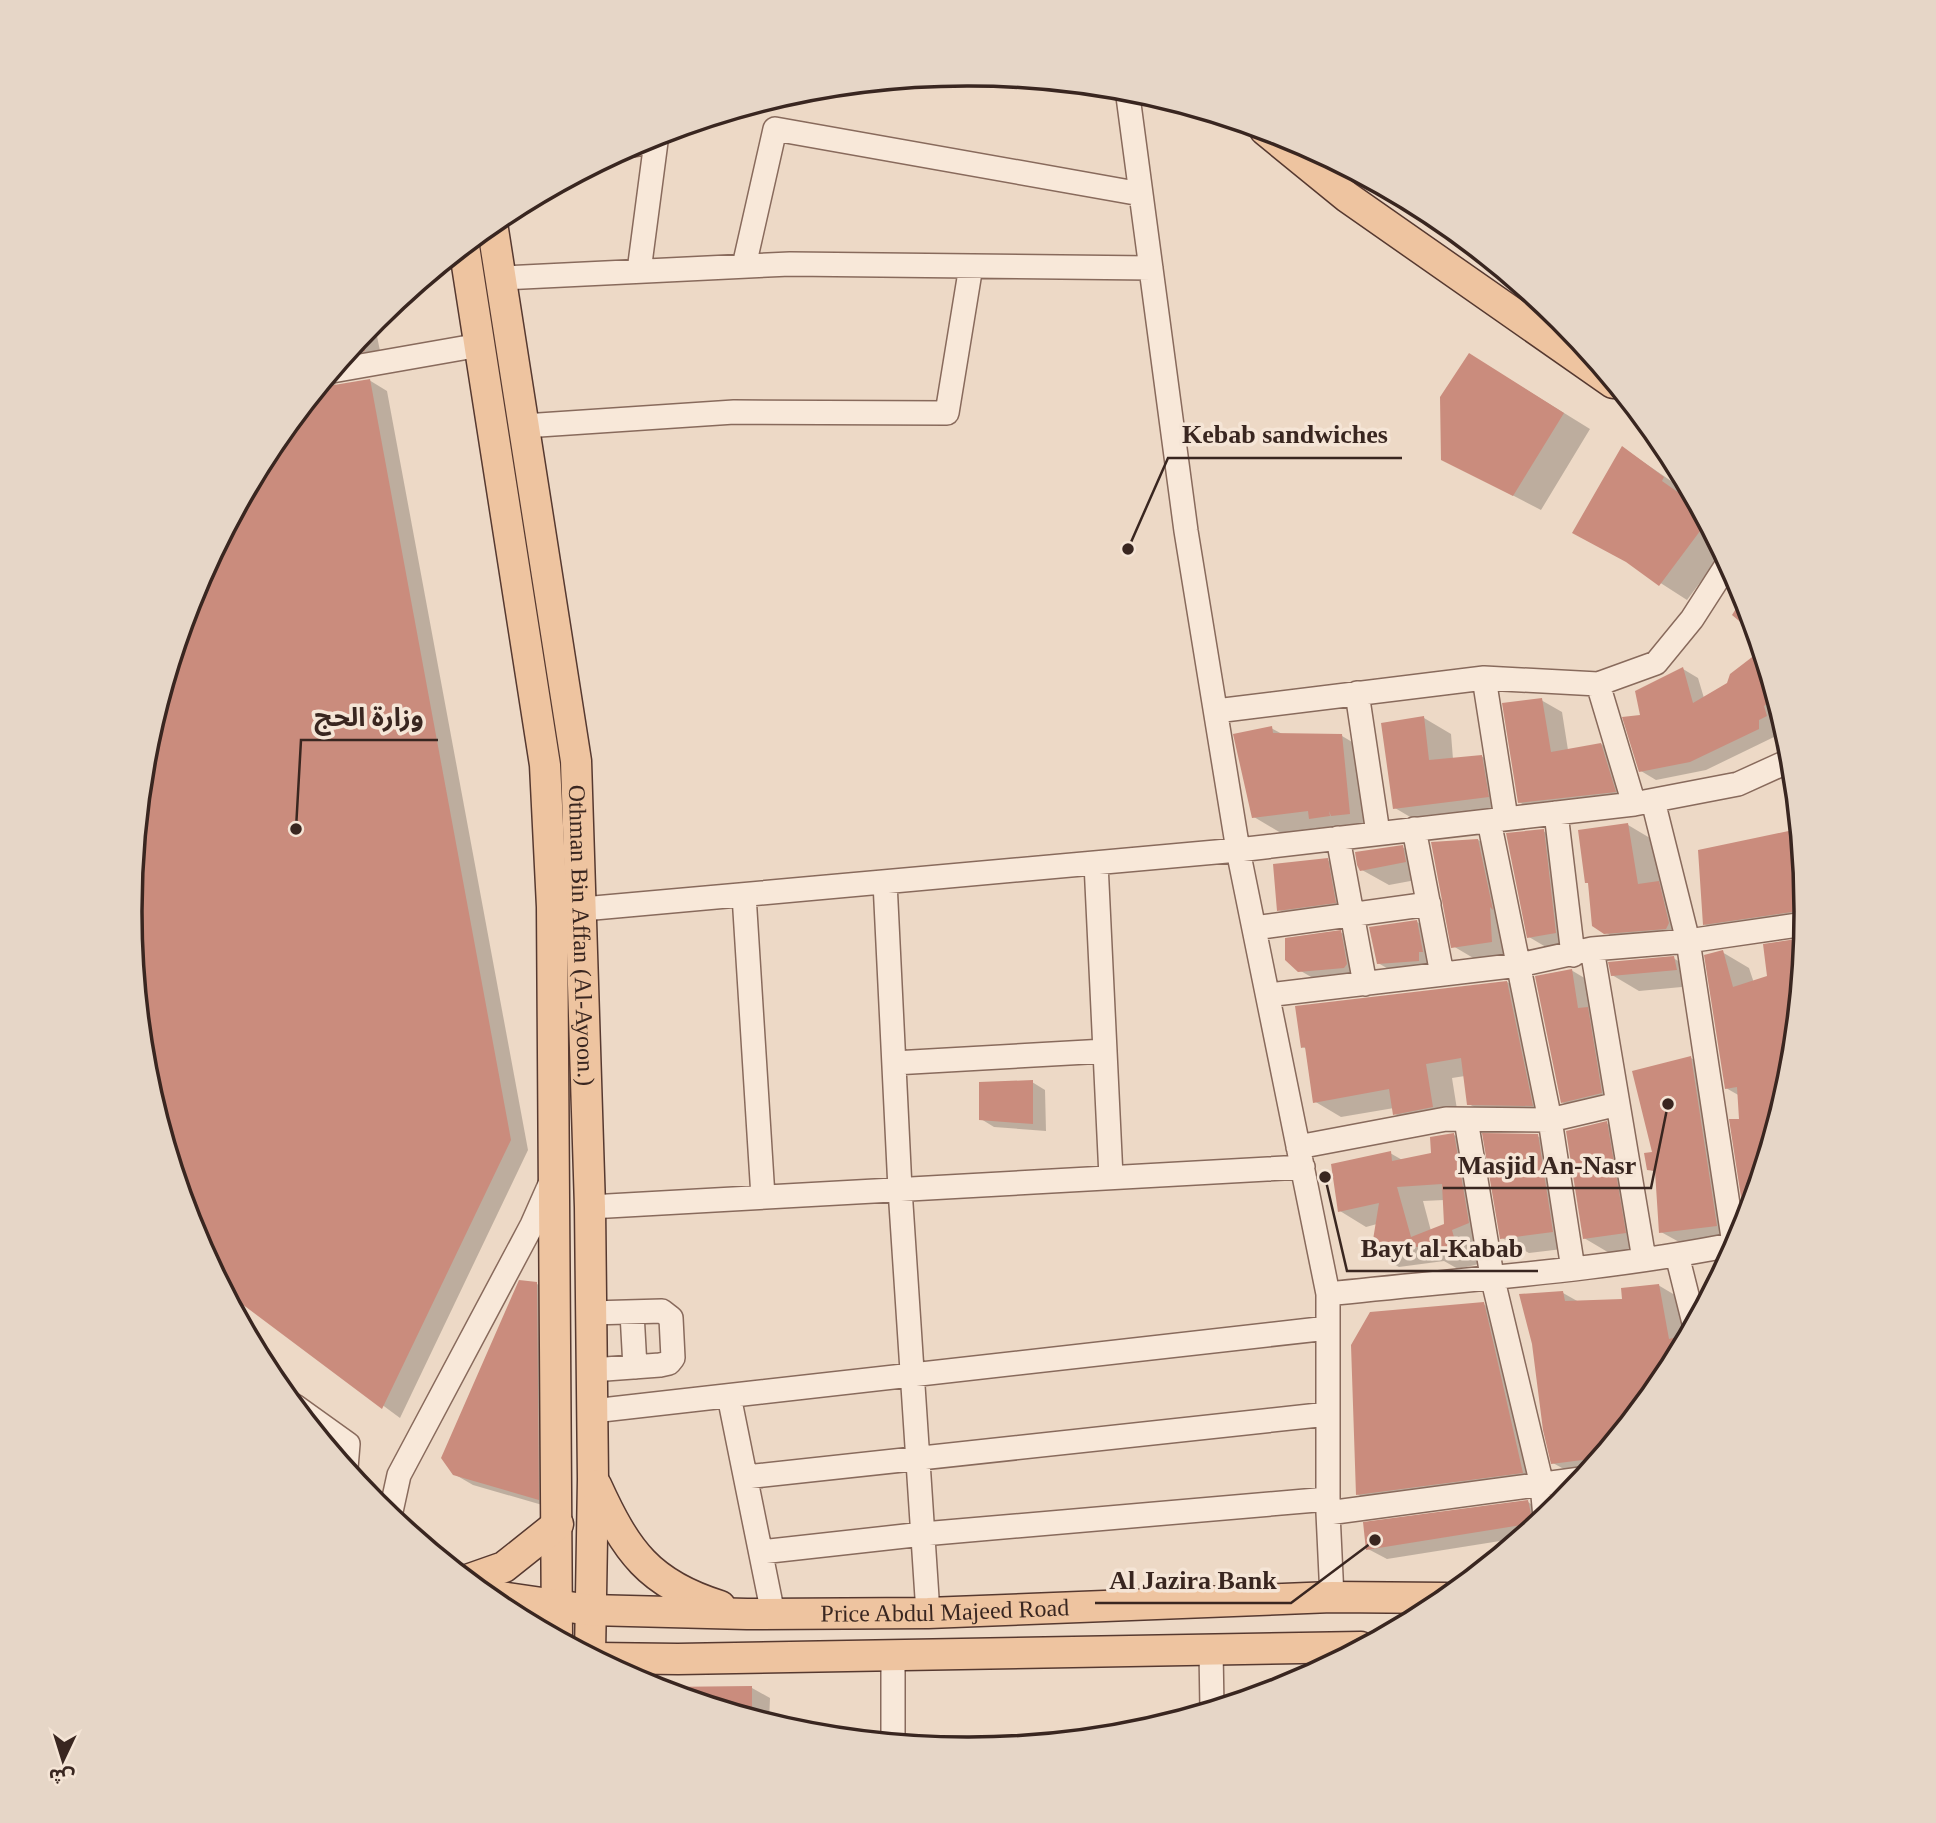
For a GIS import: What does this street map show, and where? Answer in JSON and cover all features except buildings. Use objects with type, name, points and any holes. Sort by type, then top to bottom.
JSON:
[{"type":"main road","points":[[1293,153],[1347,197],[1587,365]]},
{"type":"main road","name":"Othman Bin Affan (Al-Ayoon.)","points":[[494,236],[576,761],[583,909],[590,1207],[593,1411],[590,1645]]},
{"type":"main road","name":"Othman Bin Affan (Al-Ayoon.)","points":[[466,256],[545,765],[552,907],[557,1628]]},
{"type":"main road","points":[[593,1479],[613,1522],[642,1565],[693,1598],[760,1614]]},
{"type":"main road","points":[[478,1576],[504,1567],[558,1524]]},
{"type":"main road","name":"Price Abdul Majeed Road","points":[[509,1598],[590,1610],[760,1614],[928,1613],[1332,1597],[1427,1598]]},
{"type":"main road","points":[[1156,1605],[1158,1650]]},
{"type":"main road","name":"Price Abdul Majeed Road","points":[[617,1658],[1339,1649]]},
{"type":"main road","points":[[648,1672],[678,1659]]},
{"type":"street","points":[[1131,103],[1186,531],[1238,850],[1328,1294],[1328,1506],[1332,1597]]},
{"type":"street","points":[[744,266],[775,129],[1141,194]]},
{"type":"street","points":[[639,271],[655,148]]},
{"type":"street","points":[[500,278],[744,266],[1151,268]]},
{"type":"street","points":[[524,426],[734,412],[947,413],[971,266]]},
{"type":"street","points":[[345,370],[480,345]]},
{"type":"street","points":[[1216,711],[1483,678],[1598,684],[1656,663],[1692,619],[1722,574]]},
{"type":"street","points":[[1483,678],[1498,820],[1519,965],[1550,1120],[1573,1269]]},
{"type":"street","points":[[1598,684],[1643,802],[1688,941],[1732,1225]]},
{"type":"street","points":[[1357,693],[1378,833]]},
{"type":"street","points":[[583,909],[1238,850],[1498,820],[1643,802],[1738,784],[1780,765]]},
{"type":"street","points":[[1556,813],[1582,952],[1618,1104],[1644,1259]]},
{"type":"street","points":[[1414,830],[1442,974]]},
{"type":"street","points":[[1338,838],[1365,984]]},
{"type":"street","points":[[1096,863],[1111,1177]]},
{"type":"street","points":[[885,882],[900,1189],[928,1613]]},
{"type":"street","points":[[744,895],[763,1197]]},
{"type":"street","points":[[1254,928],[1429,904]]},
{"type":"street","points":[[1268,995],[1519,965],[1582,952],[1688,941],[1793,926]]},
{"type":"street","points":[[894,1063],[1105,1051]]},
{"type":"street","points":[[590,1207],[1111,1177],[1301,1157],[1446,1119],[1550,1120],[1618,1104]]},
{"type":"street","points":[[1466,1120],[1492,1276],[1542,1485],[1544,1503]]},
{"type":"street","points":[[393,1503],[400,1475],[532,1225],[555,1172]]},
{"type":"street","points":[[1328,1294],[1573,1269],[1723,1246]]},
{"type":"street","points":[[1677,1255],[1691,1310]]},
{"type":"street","points":[[591,1313],[662,1311],[671,1318],[673,1357],[669,1363],[592,1370]]},
{"type":"street","points":[[632,1312],[635,1367]]},
{"type":"street","points":[[593,1411],[1328,1328]]},
{"type":"street","points":[[729,1396],[761,1552],[760,1614]]},
{"type":"street","points":[[746,1477],[918,1461],[1328,1414]]},
{"type":"street","points":[[322,1426],[348,1444],[347,1456]]},
{"type":"street","points":[[761,1552],[923,1534],[1328,1506],[1565,1481]]},
{"type":"street","points":[[1211,1650],[1212,1700]]},
{"type":"street","points":[[892,1656],[893,1733]]},
{"type":"place","name":"Kebab sandwiches","points":[[1128,549]]},
{"type":"place","name":"وزارة الحج","points":[[296,829]]},
{"type":"place","name":"Masjid An-Nasr","points":[[1668,1104]]},
{"type":"place","name":"Bayt al-Kabab","points":[[1325,1177]]},
{"type":"place","name":"Al Jazira Bank","points":[[1375,1540]]}]
